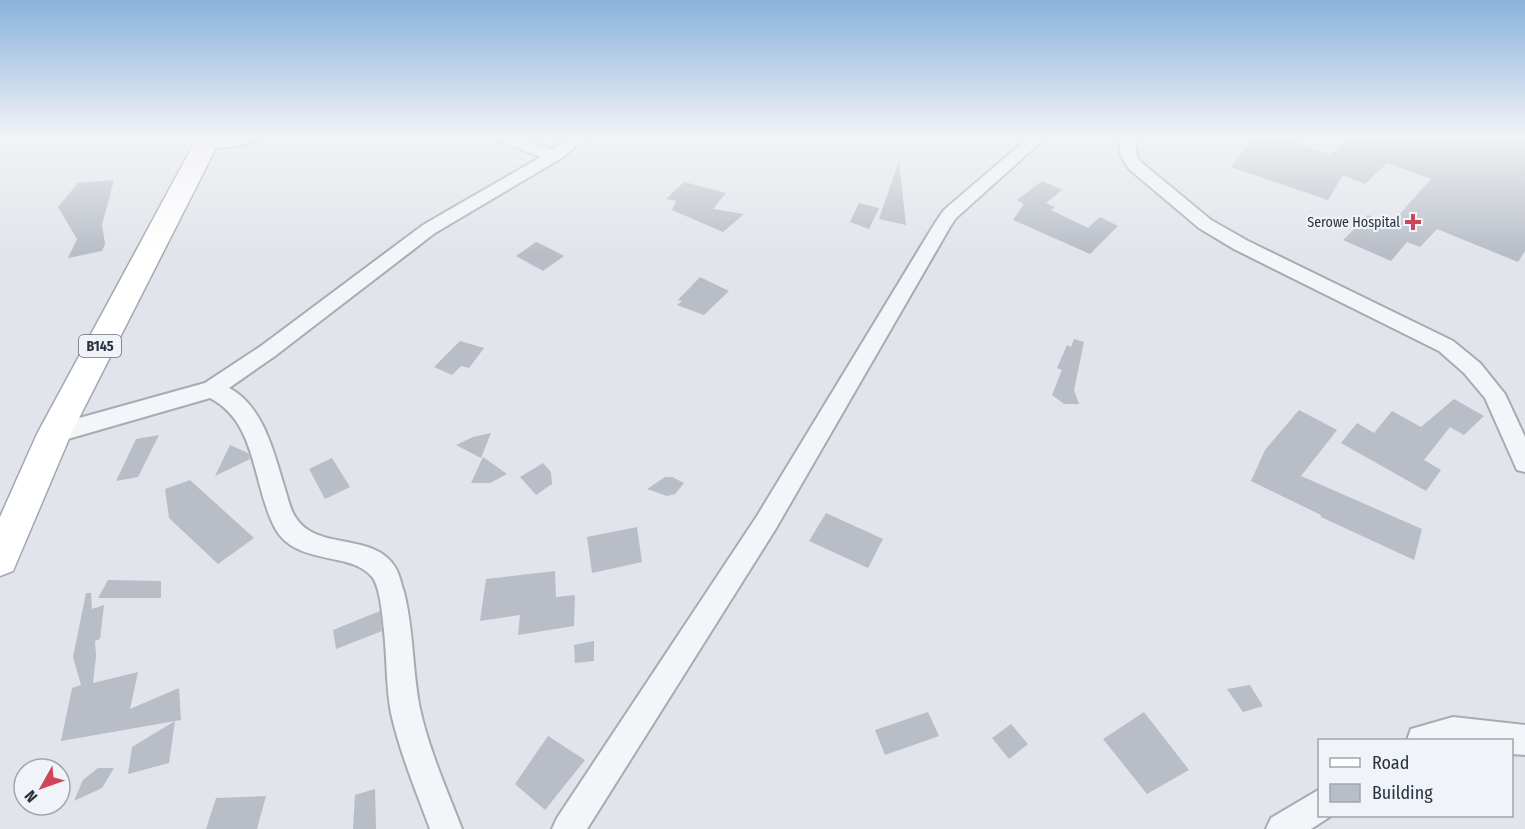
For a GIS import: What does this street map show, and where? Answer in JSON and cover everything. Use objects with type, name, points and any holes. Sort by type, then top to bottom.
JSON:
[{"type":"main road","name":"B145","points":[[0,558],[54,434],[189,177]]},
{"type":"street","points":[[54,434],[212,389],[268,351],[429,229],[519,177]]},
{"type":"street","points":[[568,829],[766,523],[941,227],[950,214],[993,177]]},
{"type":"street","points":[[1149,177],[1205,224],[1262,257],[1446,346],[1472,368],[1494,394],[1525,463]]},
{"type":"street","points":[[212,389],[232,398],[251,428],[263,454],[286,525],[301,539],[371,561],[384,573],[394,601],[399,629],[406,711],[446,829]]},
{"type":"street","points":[[1429,739],[1453,732],[1525,740]]},
{"type":"street","points":[[1282,829],[1318,807]]},
{"type":"building","points":[[894,177],[901,177],[906,225],[879,219]]},
{"type":"building","points":[[1259,177],[1342,177],[1328,200]]},
{"type":"building","points":[[1347,177],[1373,177],[1365,184]]},
{"type":"building","points":[[1425,177],[1525,177],[1525,251],[1518,262],[1437,229],[1420,247],[1407,242],[1391,261],[1343,240],[1368,215],[1390,225],[1431,179]]},
{"type":"building","points":[[114,180],[102,225],[105,244],[102,251],[68,258],[77,239],[58,207],[78,183]]},
{"type":"building","points":[[1042,181],[1062,190],[1046,203],[1055,207],[1051,210],[1088,228],[1100,217],[1118,226],[1090,254],[1013,220],[1024,204],[1017,200]]},
{"type":"building","points":[[684,182],[726,193],[713,209],[744,214],[723,232],[672,210],[676,201],[666,199]]},
{"type":"building","points":[[859,203],[879,208],[869,229],[850,222]]},
{"type":"building","points":[[536,242],[564,256],[543,271],[516,256]]},
{"type":"building","points":[[700,277],[729,291],[704,315],[677,305],[682,301],[678,300]]},
{"type":"building","points":[[1074,339],[1084,342],[1074,390],[1079,404],[1064,404],[1052,395],[1062,370],[1057,368],[1067,345],[1071,347]]},
{"type":"building","points":[[460,341],[484,348],[469,368],[461,366],[452,375],[434,367]]},
{"type":"building","points":[[1454,399],[1484,416],[1464,435],[1450,427],[1424,460],[1441,470],[1426,491],[1341,443],[1357,423],[1374,433],[1392,411],[1421,427]]},
{"type":"building","points":[[1299,410],[1337,430],[1301,476],[1422,529],[1414,560],[1321,517],[1251,481],[1265,450]]},
{"type":"building","points":[[491,433],[481,458],[456,445],[473,437]]},
{"type":"building","points":[[159,435],[138,477],[116,481],[136,439]]},
{"type":"building","points":[[230,445],[248,453],[250,459],[215,476]]},
{"type":"building","points":[[483,457],[507,474],[490,483],[471,483]]},
{"type":"building","points":[[332,458],[350,487],[325,499],[309,469]]},
{"type":"building","points":[[543,463],[551,472],[552,484],[536,495],[520,477]]},
{"type":"building","points":[[665,477],[672,477],[684,483],[675,494],[667,496],[647,489]]},
{"type":"building","points":[[190,480],[254,538],[218,564],[169,518],[165,489]]},
{"type":"building","points":[[826,513],[883,539],[868,568],[809,541]]},
{"type":"building","points":[[637,527],[642,562],[592,573],[587,537]]},
{"type":"building","points":[[555,571],[556,597],[575,595],[574,626],[518,635],[520,615],[480,621],[486,579]]},
{"type":"building","points":[[108,580],[161,581],[161,598],[98,598]]},
{"type":"building","points":[[86,593],[91,593],[92,609],[104,605],[100,639],[95,641],[93,683],[138,672],[130,709],[179,688],[181,720],[61,741],[72,688],[81,685],[73,657]]},
{"type":"building","points":[[380,611],[382,631],[336,649],[333,630]]},
{"type":"building","points":[[594,641],[594,661],[575,663],[574,645]]},
{"type":"building","points":[[1250,685],[1263,706],[1243,712],[1227,689]]},
{"type":"building","points":[[928,712],[939,736],[885,755],[875,730]]},
{"type":"building","points":[[1144,712],[1189,770],[1147,794],[1103,739]]},
{"type":"building","points":[[175,721],[169,763],[128,774],[132,747]]},
{"type":"building","points":[[1011,724],[1028,744],[1009,759],[992,738]]},
{"type":"building","points":[[548,736],[585,760],[545,810],[515,784]]},
{"type":"building","points":[[98,768],[114,768],[102,788],[74,801],[83,780]]},
{"type":"building","points":[[375,789],[376,829],[353,829],[355,795]]},
{"type":"building","points":[[266,796],[257,829],[206,829],[216,798]]},
{"type":"place","name":"Serowe Hospital","points":[[1413,222]]}]
